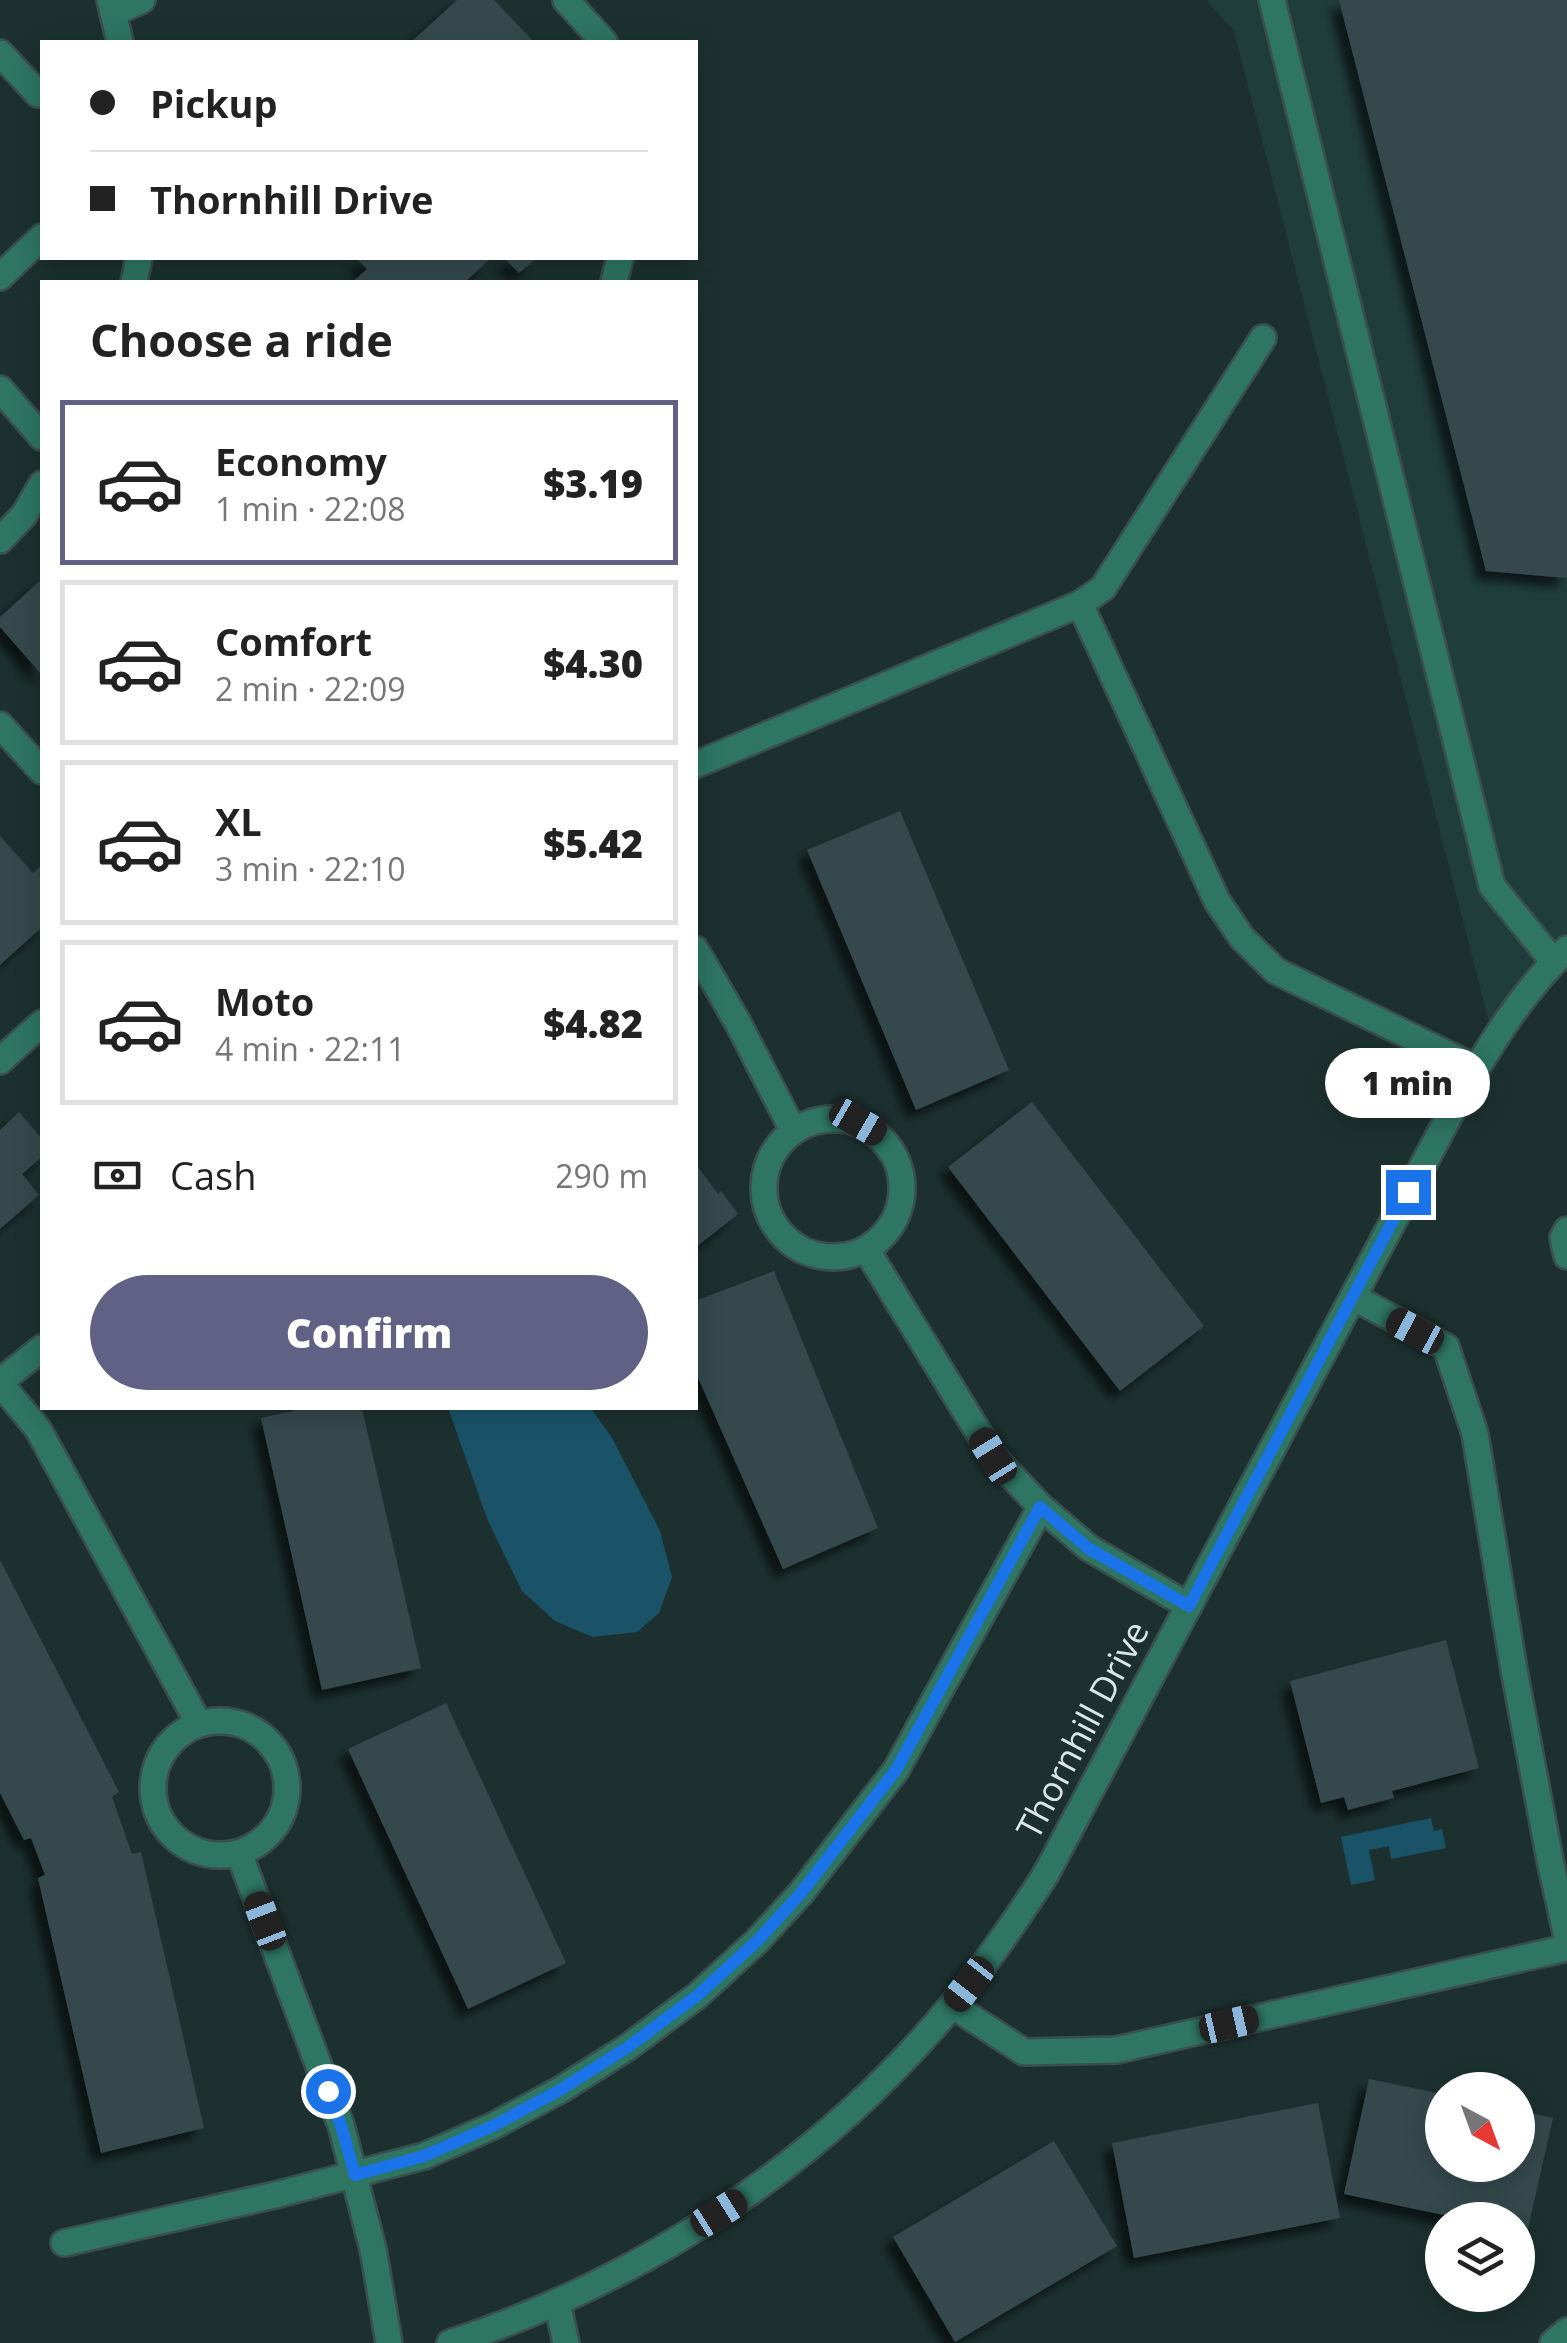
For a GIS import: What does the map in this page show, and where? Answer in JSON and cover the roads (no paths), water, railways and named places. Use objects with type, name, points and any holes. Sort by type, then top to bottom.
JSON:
[{"type":"street","points":[[114,27],[142,0]]},
{"type":"street","points":[[566,0],[602,40]]},
{"type":"street","points":[[1272,0],[1492,886],[1560,956]]},
{"type":"street","points":[[0,53],[40,93]]},
{"type":"street","points":[[0,277],[40,240]]},
{"type":"street","points":[[698,764],[1080,604],[1103,588],[1263,338]]},
{"type":"street","points":[[0,389],[40,435]]},
{"type":"street","points":[[0,540],[24,515],[40,487]]},
{"type":"street","points":[[1080,604],[1218,901],[1242,938],[1276,971],[1476,1068]]},
{"type":"street","points":[[0,725],[40,769]]},
{"type":"street","points":[[698,954],[793,1130]]},
{"type":"street","name":"Thornhill Drive","points":[[450,2343],[557,2302],[665,2248],[746,2196],[840,2121],[952,2005],[1002,1941],[1046,1874],[1491,1042],[1520,1000],[1560,956]]},
{"type":"street","points":[[0,1061],[40,1024]]},
{"type":"street","points":[[836,1118],[858,1122],[878,1134],[892,1151],[901,1172],[902,1194],[896,1216],[884,1235],[866,1249],[844,1257],[821,1257],[798,1249],[780,1234],[767,1214],[762,1191],[766,1168],[776,1146],[793,1130],[813,1120],[836,1118]]},
{"type":"street","points":[[1567,1230],[1563,1238],[1567,1256]]},
{"type":"street","points":[[866,1249],[993,1456],[1040,1507],[1088,1548],[1189,1606]]},
{"type":"street","points":[[1353,1298],[1446,1347],[1475,1434],[1514,1670],[1567,1937]]},
{"type":"street","points":[[40,1350],[0,1382],[38,1429],[199,1724]]},
{"type":"street","points":[[64,2243],[424,2156],[493,2126],[560,2090],[684,2006],[757,1941],[801,1893],[896,1770],[1040,1507]]},
{"type":"street","points":[[223,1720],[246,1725],[266,1738],[280,1756],[287,1780],[286,1803],[277,1825],[261,1842],[240,1853],[216,1856],[194,1851],[174,1838],[160,1820],[153,1797],[154,1774],[163,1752],[178,1735],[199,1724],[223,1720]]},
{"type":"street","points":[[240,1853],[341,2125],[372,2249],[389,2343]]},
{"type":"street","points":[[952,2005],[1024,2052],[1116,2050],[1567,1948]]},
{"type":"street","points":[[557,2302],[566,2343]]},
{"type":"street","points":[[1553,2343],[1567,2330]]},
{"type":"water","points":[[449,1410],[592,1410],[612,1438],[660,1531],[672,1577],[659,1613],[637,1632],[593,1637],[555,1621],[522,1591],[488,1521]]},
{"type":"water","points":[[1431,1818],[1434,1831],[1442,1829],[1446,1848],[1391,1859],[1389,1846],[1369,1850],[1375,1880],[1351,1885],[1341,1837]]}]
